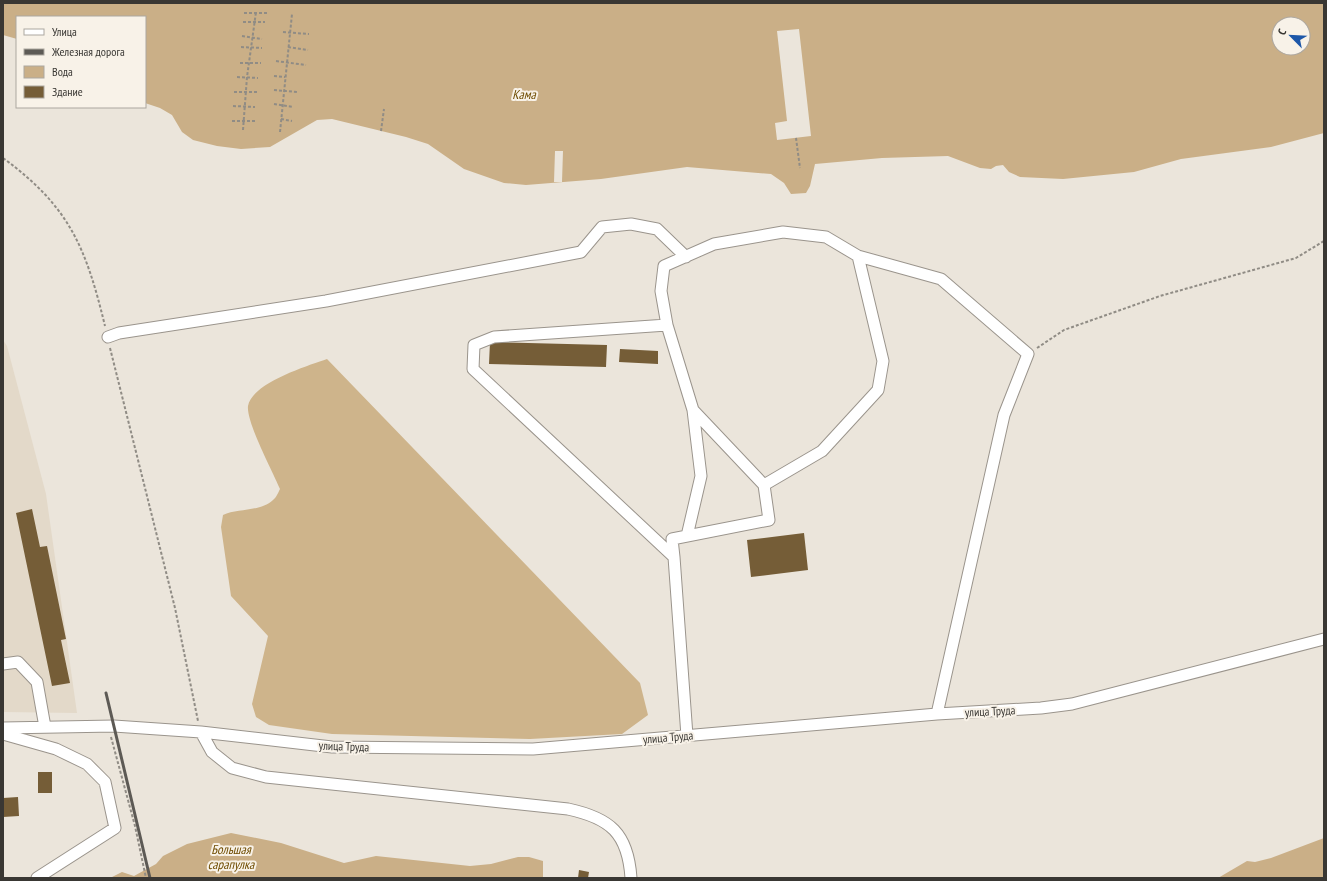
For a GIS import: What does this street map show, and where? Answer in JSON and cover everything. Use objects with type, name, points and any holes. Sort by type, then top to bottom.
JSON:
[{"type":"street","points":[[108,337],[119,333],[326,301],[581,252],[602,227],[631,224],[657,229],[686,257]]},
{"type":"street","points":[[687,536],[701,476],[693,410],[668,325],[661,291],[664,266],[714,244],[783,232],[826,237],[858,256],[941,278],[1028,354],[1004,415],[937,714]]},
{"type":"street","points":[[764,484],[822,451],[878,390],[884,361],[858,256]]},
{"type":"street","points":[[668,325],[494,337],[474,345],[473,369],[674,557]]},
{"type":"street","points":[[687,736],[672,539],[769,520],[764,484],[693,410]]},
{"type":"street","name":"улица Труда","points":[[3,728],[108,726],[201,732],[332,747],[533,749],[937,714],[1041,708],[1072,704],[1324,639]]},
{"type":"street","points":[[3,664],[18,662],[37,682],[45,727]]},
{"type":"street","points":[[201,732],[212,752],[232,768],[266,777],[568,809],[591,814],[609,825],[623,839],[630,859],[631,878]]},
{"type":"street","points":[[3,734],[56,749],[87,764],[105,782],[115,828],[37,878]]},
{"type":"path","points":[[243,130],[247,77],[256,12]]},
{"type":"path","points":[[244,13],[267,13]]},
{"type":"path","points":[[280,132],[292,14]]},
{"type":"path","points":[[242,22],[266,22]]},
{"type":"path","points":[[283,32],[309,34]]},
{"type":"path","points":[[242,36],[262,39]]},
{"type":"path","points":[[241,47],[262,48]]},
{"type":"path","points":[[288,47],[308,50]]},
{"type":"path","points":[[276,61],[306,65]]},
{"type":"path","points":[[240,63],[261,63]]},
{"type":"path","points":[[274,76],[285,76]]},
{"type":"path","points":[[236,77],[258,78]]},
{"type":"path","points":[[274,90],[297,92]]},
{"type":"path","points":[[234,92],[257,92]]},
{"type":"path","points":[[274,104],[293,107]]},
{"type":"path","points":[[233,106],[256,107]]},
{"type":"path","points":[[381,131],[384,109]]},
{"type":"path","points":[[281,119],[292,120]]},
{"type":"path","points":[[232,121],[256,121]]},
{"type":"path","points":[[796,138],[800,168]]},
{"type":"path","points":[[3,158],[41,188],[66,220],[88,262],[175,608],[201,732]]},
{"type":"path","points":[[1028,354],[1064,330],[1160,296],[1296,258],[1324,241]]},
{"type":"path","points":[[108,726],[139,845],[146,878]]},
{"type":"shaded area","points":[[3,340],[7,346],[46,494],[77,713],[3,712]]},
{"type":"shaded area","points":[[327,359],[640,683],[648,715],[622,734],[530,739],[332,734],[269,725],[256,717],[252,704],[268,636],[231,596],[221,527],[223,515],[268,504],[275,498],[280,489],[251,423],[248,406],[252,398],[259,390],[282,376]]},
{"type":"water","name":"Кама","points":[[3,3],[1324,3],[1324,133],[1271,147],[1181,159],[1134,172],[1063,179],[1020,177],[1009,172],[1003,165],[996,166],[991,169],[980,168],[948,156],[882,158],[815,164],[810,186],[806,193],[791,194],[784,183],[771,174],[687,167],[601,179],[526,185],[504,183],[464,169],[428,144],[406,137],[332,119],[317,120],[270,147],[241,149],[217,146],[193,140],[182,132],[172,115],[160,108],[146,103],[146,16],[16,16],[16,39],[3,35]]},
{"type":"water","name":"Большая сарапулка","points":[[231,833],[281,843],[344,863],[376,856],[470,866],[491,864],[518,857],[529,857],[543,861],[543,878],[110,878],[122,872],[134,876],[156,864],[163,856],[187,844]]},
{"type":"water","points":[[1324,838],[1324,878],[1218,878],[1247,861],[1255,862],[1271,858]]},
{"type":"pier","points":[[799,29],[811,136],[777,140],[775,123],[787,121],[777,31]]},
{"type":"pier","points":[[555,151],[563,151],[562,182],[554,182]]},
{"type":"building","points":[[490,342],[607,345],[606,367],[489,364]]},
{"type":"building","points":[[620,349],[658,351],[658,364],[619,362]]},
{"type":"building","points":[[32,509],[40,547],[47,546],[66,639],[61,640],[70,683],[52,686],[16,513]]},
{"type":"building","points":[[804,533],[808,570],[751,577],[747,540]]},
{"type":"building","points":[[38,772],[52,772],[52,793],[38,793]]},
{"type":"building","points":[[18,797],[19,816],[3,817],[3,798]]},
{"type":"building","points":[[579,870],[589,872],[588,878],[578,878]]},
{"type":"railway","points":[[106,693],[150,878]]}]
